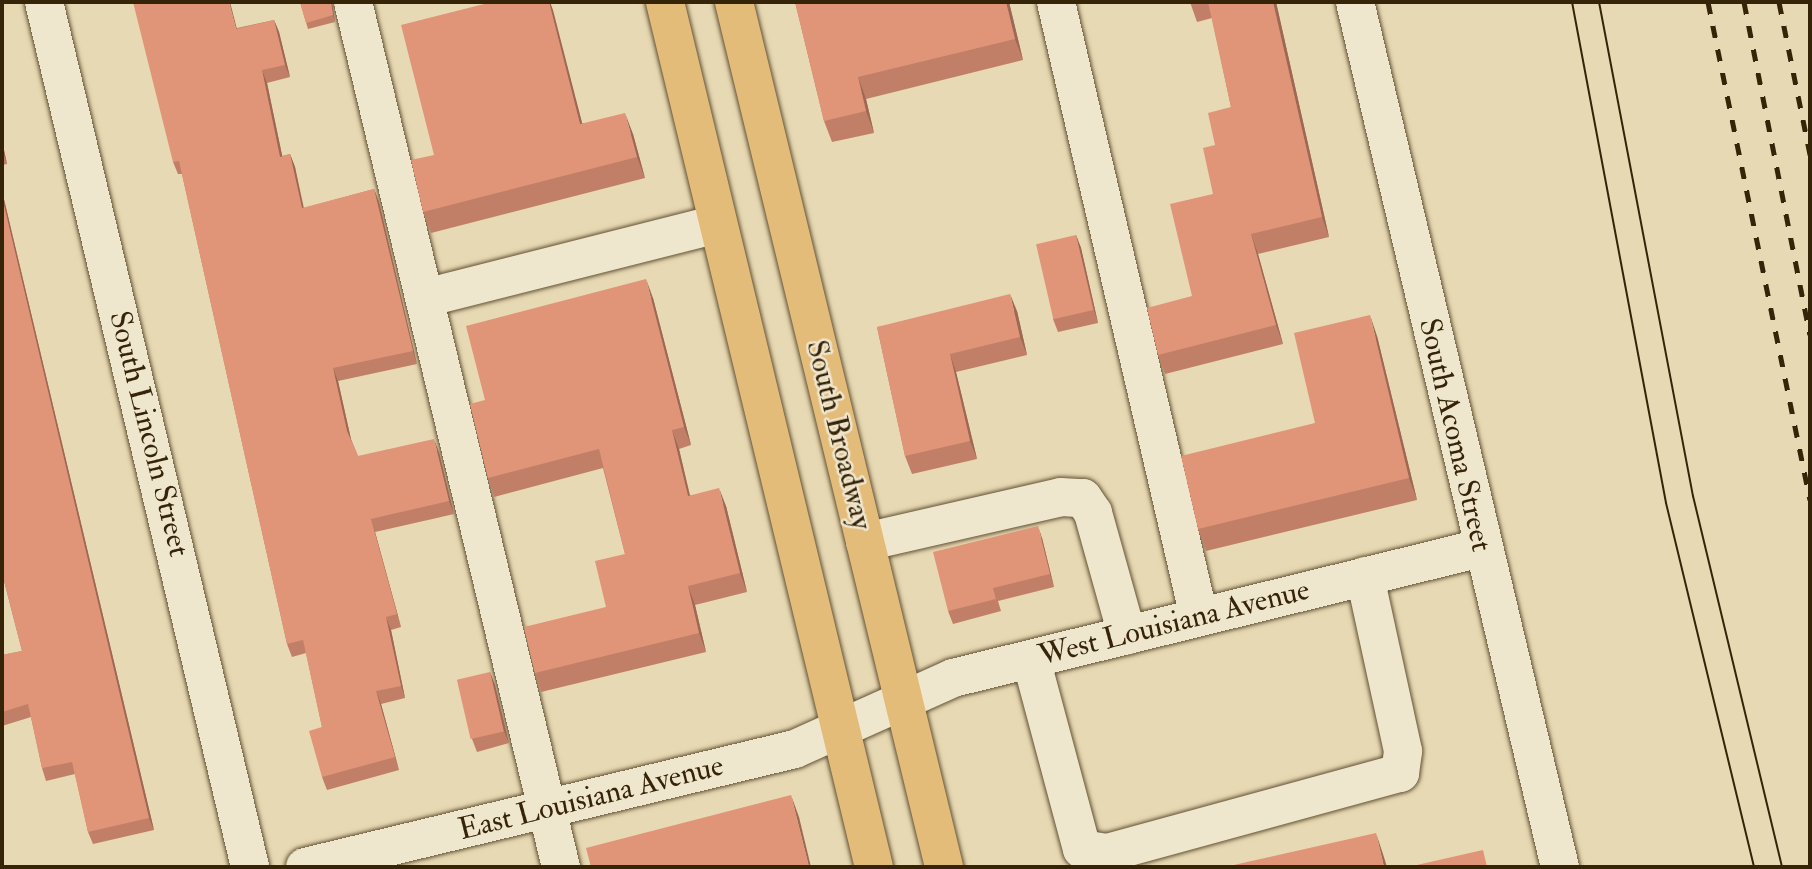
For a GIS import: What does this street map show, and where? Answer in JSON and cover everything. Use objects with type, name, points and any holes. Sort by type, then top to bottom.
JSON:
[{"type":"main road","name":"South Broadway","points":[[665,2],[718,225],[872,715],[944,867]]},
{"type":"main road","name":"South Broadway","points":[[734,2],[865,542],[872,715],[874,867]]},
{"type":"street","name":"South Lincoln Street","points":[[44,2],[250,867]]},
{"type":"street","points":[[353,2],[561,867]]},
{"type":"street","points":[[1056,2],[1199,617]]},
{"type":"street","name":"South Acoma Street","points":[[1355,2],[1481,548],[1560,867]]},
{"type":"street","points":[[425,298],[718,225]]},
{"type":"street","points":[[865,542],[1061,497],[1083,498],[1093,513],[1127,635]]},
{"type":"street","name":"West Louisiana Avenue","points":[[872,715],[953,678],[1481,548]]},
{"type":"street","points":[[1031,659],[1084,858],[1107,853],[1400,773],[1403,751],[1365,576]]},
{"type":"street","name":"East Louisiana Avenue","points":[[305,867],[795,749],[872,715]]},
{"type":"building","points":[[133,2],[229,2],[236,29],[274,20],[285,65],[262,70],[280,157],[290,154],[302,208],[374,189],[413,351],[333,368],[347,431],[358,456],[434,439],[449,501],[371,519],[397,614],[386,617],[401,686],[376,691],[395,757],[322,777],[309,731],[322,727],[303,640],[287,644],[179,161],[173,162]]},
{"type":"building","points":[[300,2],[331,2],[333,15],[306,23]]},
{"type":"building","points":[[492,2],[549,2],[580,124],[625,113],[637,157],[423,212],[411,160],[434,155],[401,25]]},
{"type":"building","points":[[795,2],[1006,2],[1015,39],[858,77],[866,111],[824,121]]},
{"type":"building","points":[[1208,2],[1273,2],[1322,217],[1251,234],[1276,325],[1158,355],[1147,308],[1192,296],[1170,204],[1213,194],[1203,148],[1215,145],[1208,113],[1231,107]]},
{"type":"building","points":[[2,197],[149,818],[88,832],[72,762],[42,768],[28,704],[2,712],[2,655],[22,651],[2,573]]},
{"type":"building","points":[[1076,235],[1093,310],[1053,319],[1036,244]]},
{"type":"building","points":[[646,279],[684,427],[672,430],[688,496],[719,488],[740,573],[688,586],[699,633],[535,673],[524,627],[606,607],[595,561],[625,554],[599,449],[488,478],[470,404],[485,400],[466,326]]},
{"type":"building","points":[[1010,294],[1020,337],[950,354],[970,441],[905,456],[877,327]]},
{"type":"building","points":[[1370,315],[1409,478],[1198,529],[1181,456],[1315,423],[1294,333]]},
{"type":"building","points":[[1038,526],[1050,574],[993,588],[996,599],[948,611],[933,552]]},
{"type":"building","points":[[490,672],[504,731],[471,739],[457,680]]},
{"type":"building","points":[[791,795],[809,867],[591,867],[586,848]]},
{"type":"building","points":[[1376,833],[1384,867],[1225,867]]},
{"type":"building","points":[[1483,850],[1487,867],[1408,867]]},
{"type":"tram line","points":[[1572,2],[1666,503],[1754,867]]},
{"type":"tram line","points":[[1599,2],[1693,496],[1782,867]]},
{"type":"railway","points":[[1708,2],[1810,500]]},
{"type":"railway","points":[[1744,2],[1810,335]]},
{"type":"railway","points":[[1779,2],[1810,155]]}]
